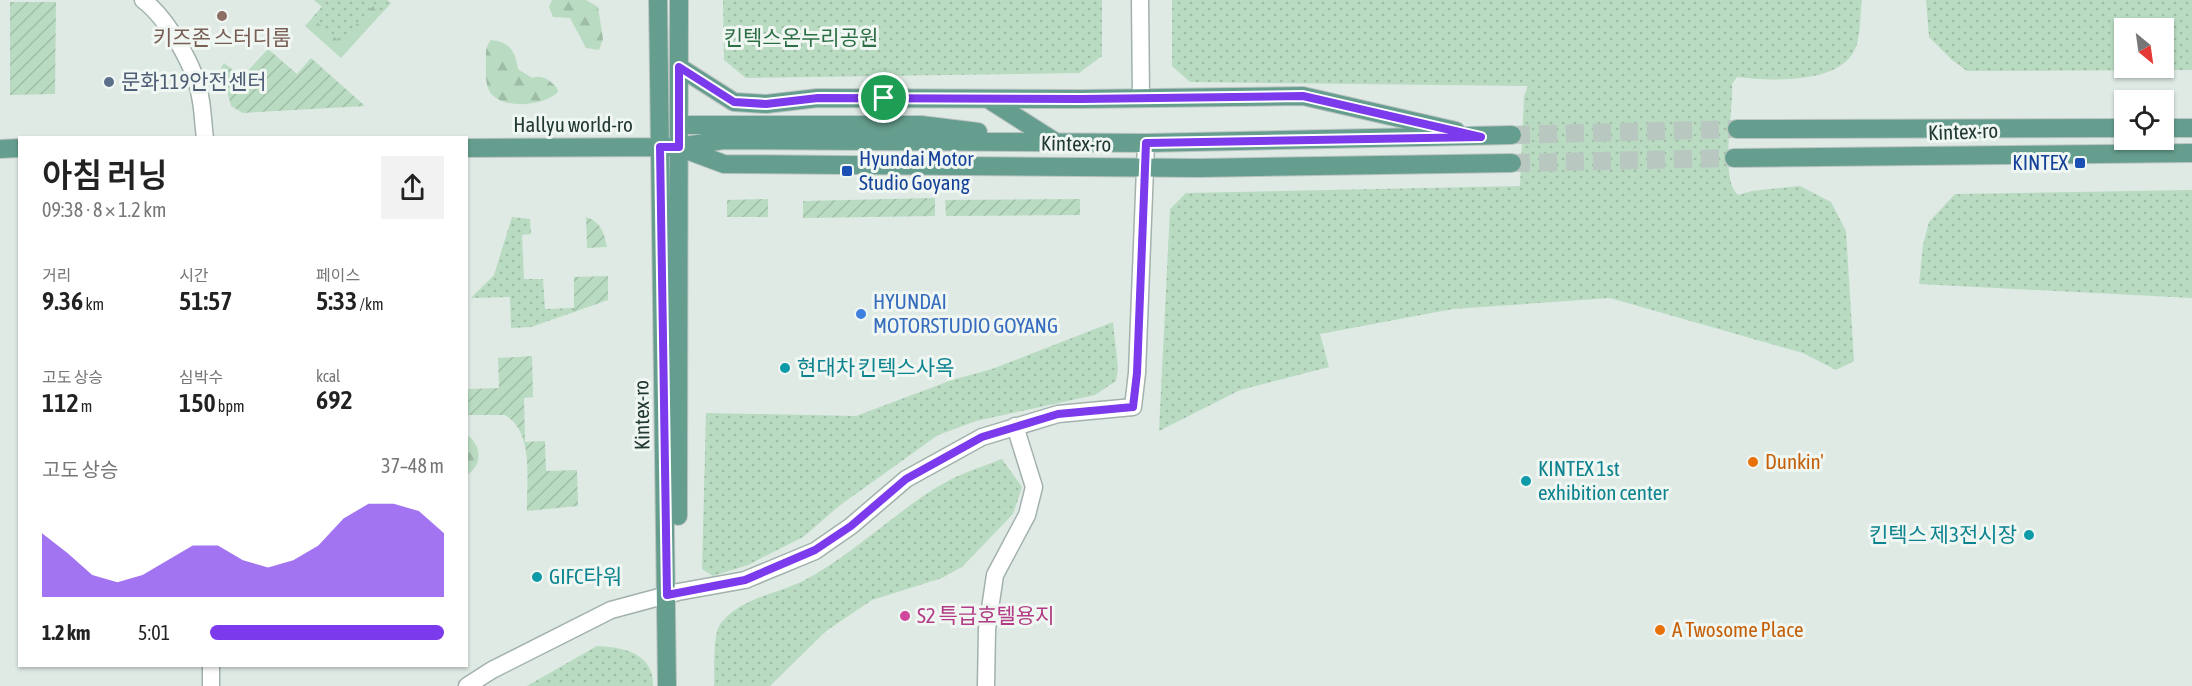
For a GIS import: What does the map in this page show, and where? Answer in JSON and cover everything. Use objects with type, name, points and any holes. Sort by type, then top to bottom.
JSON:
[{"type":"main road","name":"Kintex-ro","points":[[658,0],[672,593],[679,686]]},
{"type":"main road","name":"Kintex-ro","points":[[667,686],[672,593],[679,0]]},
{"type":"main road","points":[[679,67],[734,102],[766,104],[829,98],[1303,96],[1481,137]]},
{"type":"main road","points":[[988,99],[1054,141]]},
{"type":"main road","points":[[679,125],[921,124],[1054,141]]},
{"type":"main road","name":"Kintex-ro","points":[[1737,129],[2114,128]]},
{"type":"main road","points":[[2174,128],[2192,128]]},
{"type":"main road","name":"Kintex-ro","points":[[679,147],[723,140],[1146,143],[1512,135]]},
{"type":"main road","name":"Kintex-ro","points":[[679,147],[724,164],[1146,168],[1512,163]]},
{"type":"main road","name":"Hallyu world-ro","points":[[468,148],[679,147]]},
{"type":"main road","points":[[0,148],[18,148]]},
{"type":"main road","name":"Kintex-ro","points":[[1734,158],[2192,153]]},
{"type":"street","points":[[143,0],[166,25],[185,57],[200,94],[205,136]]},
{"type":"street","points":[[1140,0],[1141,98]]},
{"type":"street","points":[[467,686],[492,669],[594,617],[672,593],[745,580],[815,550],[851,526],[906,479],[982,437],[1058,414],[1133,407],[1137,373],[1146,143]]},
{"type":"street","points":[[986,686],[987,629],[995,575],[1027,515],[1034,487],[1015,426]]},
{"type":"street","points":[[211,667],[211,686]]},
{"type":"green space","points":[[314,0],[387,0],[391,3],[341,58],[305,26],[322,7]]},
{"type":"green space","points":[[328,0],[387,0],[391,3],[383,12],[374,5],[340,42],[312,18]]},
{"type":"green space","points":[[552,0],[586,0],[598,7],[603,39],[599,50],[586,48],[570,18],[553,17],[549,7]]},
{"type":"green space","name":"킨텍스온누리공원","points":[[723,0],[1102,0],[1102,56],[1079,73],[746,78],[724,60]]},
{"type":"green space","points":[[1172,0],[1862,0],[1858,42],[1848,59],[1836,68],[1803,78],[1737,77],[1732,84],[1728,159],[1732,187],[1738,195],[1752,191],[1800,186],[1831,202],[1846,231],[1854,361],[1836,370],[1803,353],[1610,298],[1453,309],[1320,334],[1329,367],[1240,390],[1159,431],[1170,209],[1186,193],[1520,186],[1524,96],[1528,86],[1190,82],[1172,66]]},
{"type":"green space","points":[[1926,0],[2192,0],[2192,70],[2174,70],[2174,18],[2114,18],[2114,70],[1967,71],[1952,60],[1929,37]]},
{"type":"green space","points":[[10,2],[56,2],[55,94],[10,95]]},
{"type":"green space","points":[[491,40],[503,43],[510,48],[518,69],[532,78],[546,78],[552,82],[558,92],[543,101],[522,104],[512,104],[494,97],[489,90],[486,76],[486,50]]},
{"type":"green space","points":[[268,49],[297,74],[311,58],[365,106],[243,113],[231,106],[221,68],[224,63],[242,77]]},
{"type":"green space","points":[[2192,190],[2192,298],[1919,284],[1923,245],[1929,222],[1955,194]]},
{"type":"green space","points":[[935,198],[935,216],[803,218],[803,201]]},
{"type":"green space","points":[[768,199],[768,217],[727,217],[727,200]]},
{"type":"green space","points":[[1080,199],[1080,215],[946,216],[945,200]]},
{"type":"green space","points":[[512,217],[530,219],[531,234],[522,235],[524,279],[543,279],[545,309],[575,308],[574,312],[531,327],[511,328],[510,297],[471,298],[494,275]]},
{"type":"green space","points":[[586,217],[601,228],[607,247],[587,248]]},
{"type":"green space","points":[[608,276],[608,300],[574,312],[574,277]]},
{"type":"green space","points":[[1113,322],[1118,368],[1116,381],[1095,395],[976,421],[938,435],[839,506],[803,537],[748,565],[713,576],[702,569],[706,413],[856,416],[952,380],[992,369]]},
{"type":"green space","points":[[532,356],[533,397],[524,398],[525,442],[545,441],[546,471],[577,470],[578,506],[527,511],[527,458],[521,433],[515,423],[505,415],[468,415],[468,389],[499,388],[498,358]]},
{"type":"green space","points":[[468,436],[476,444],[479,455],[472,471],[468,474]]},
{"type":"green space","points":[[1002,459],[1022,487],[1013,514],[962,567],[942,578],[872,600],[826,631],[770,686],[714,686],[716,635],[721,623],[729,615],[748,602],[801,582],[820,572],[939,486],[962,474]]},
{"type":"green space","points":[[597,646],[626,650],[643,659],[652,675],[653,686],[527,686]]},
{"type":"tunnel","points":[[1512,135],[1737,129]]},
{"type":"tunnel","points":[[1512,163],[1734,158]]},
{"type":"place","name":"키즈존 스터디룸","points":[[222,16]]},
{"type":"place","name":"문화119안전센터","points":[[109,82]]},
{"type":"place","name":"KINTEX","points":[[2080,163]]},
{"type":"place","name":"Hyundai Motor Studio Goyang","points":[[847,171]]},
{"type":"place","name":"HYUNDAI MOTORSTUDIO GOYANG","points":[[861,314]]},
{"type":"place","name":"현대차 킨텍스사옥","points":[[785,368]]},
{"type":"place","name":"Dunkin'","points":[[1753,462]]},
{"type":"place","name":"KINTEX 1st exhibition center","points":[[1526,481]]},
{"type":"place","name":"킨텍스 제3전시장","points":[[2029,535]]},
{"type":"place","name":"GIFC타워","points":[[537,577]]},
{"type":"place","name":"S2 특급호텔용지","points":[[905,616]]},
{"type":"place","name":"A Twosome Place","points":[[1660,630]]},
{"type":"route","points":[[679,67],[734,102],[766,104],[818,98],[884,98],[1081,99],[1303,96],[1481,137],[1146,143],[1137,373],[1133,407],[1058,414],[982,437],[906,479],[851,526],[815,550],[783,566],[745,580],[667,595],[660,147],[679,147],[679,67]]}]
